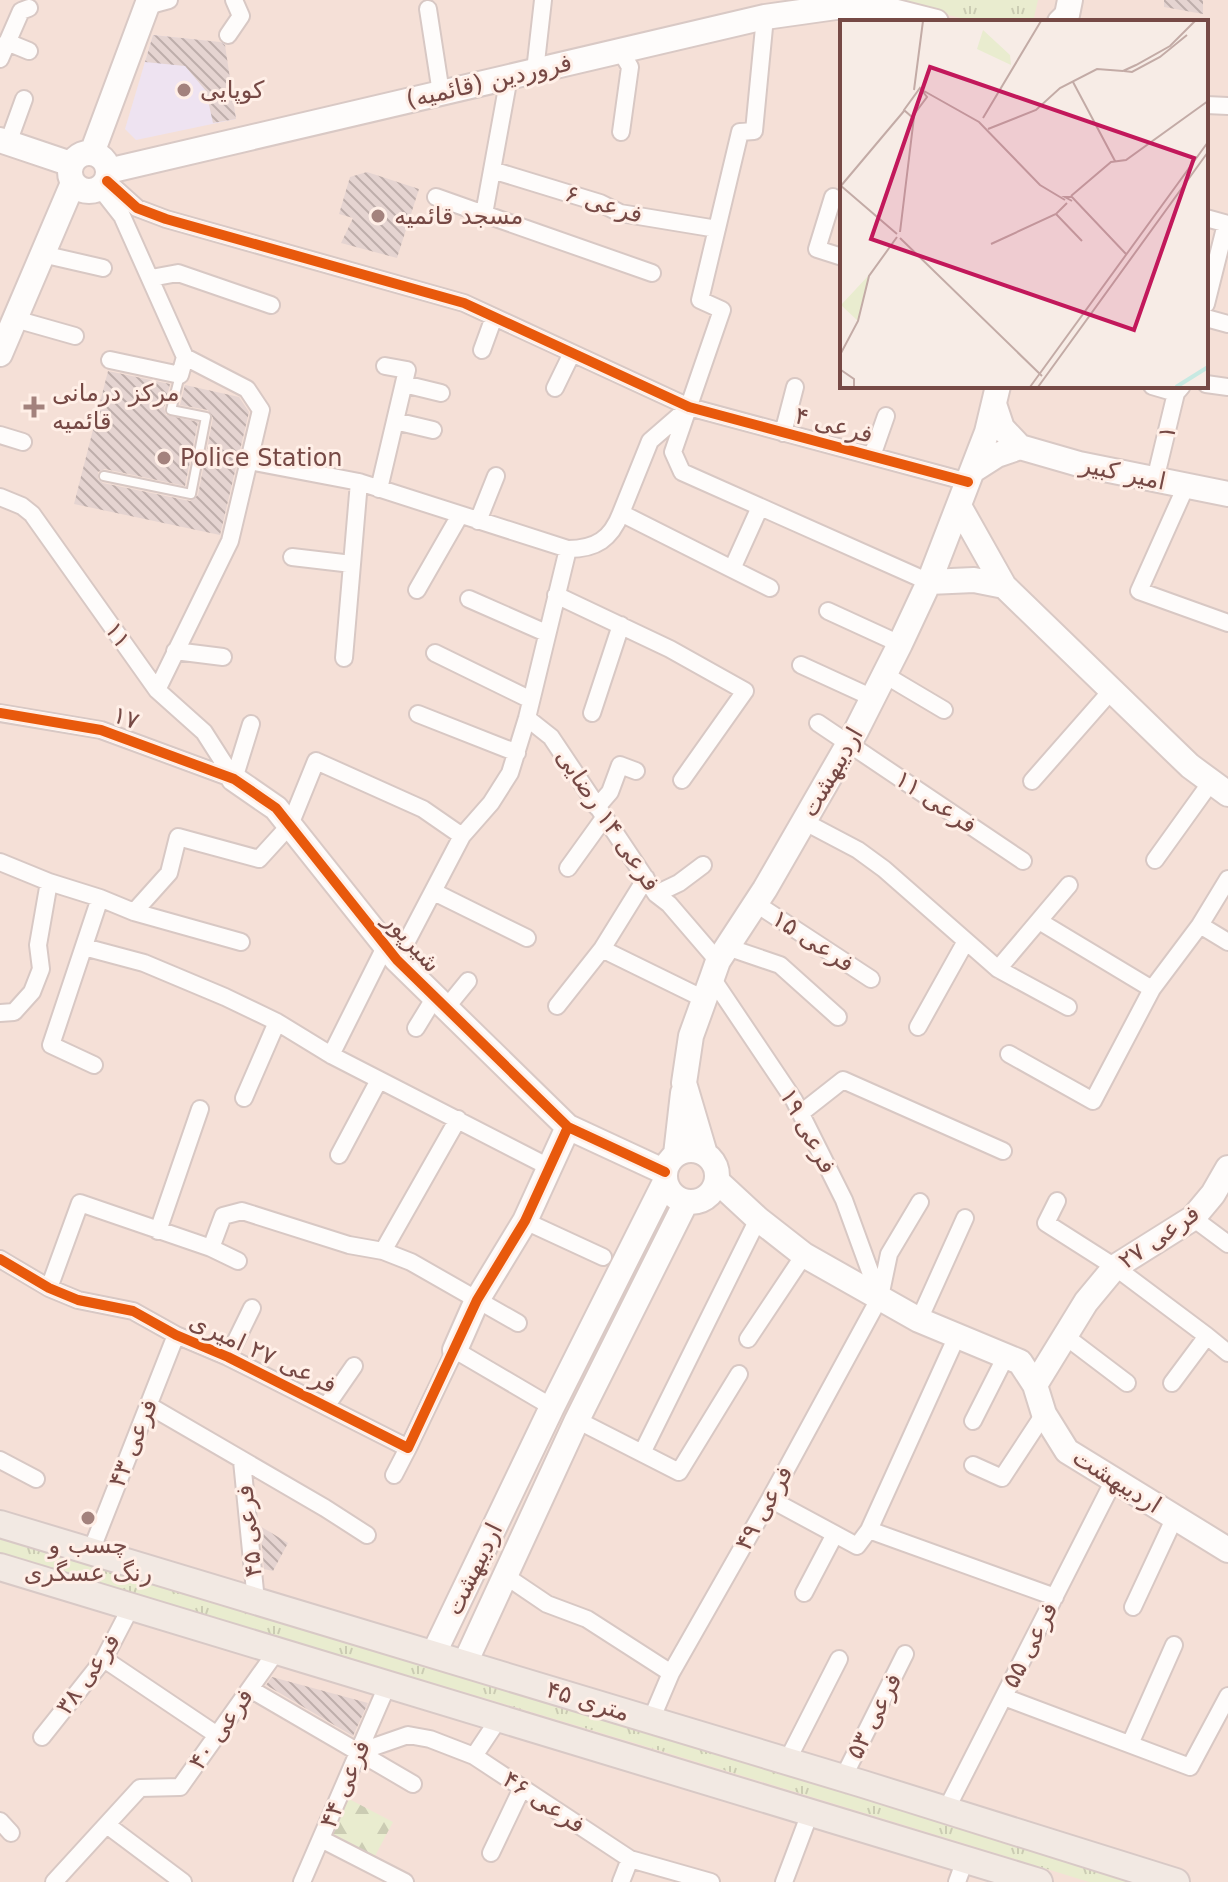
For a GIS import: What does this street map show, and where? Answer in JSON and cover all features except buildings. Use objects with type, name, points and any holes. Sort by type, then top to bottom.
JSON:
[{"type":"main road","points":[[0,354],[42,254],[92,173],[155,2]]},
{"type":"main road","name":"فروردین (قائمیه)","points":[[92,173],[765,17],[872,3],[922,20]]},
{"type":"main road","points":[[4,141],[92,173]]},
{"type":"main road","points":[[970,476],[997,455],[1020,447],[1002,428],[996,395]]},
{"type":"main road","name":"اردیبهشت","points":[[465,1663],[577,1420],[686,1202],[706,1198],[717,1181],[717,1171],[705,1154],[684,1083],[691,1036],[715,971],[849,743],[900,644],[959,506],[987,432],[996,395]]},
{"type":"main road","name":"امیر کبیر","points":[[1020,447],[1046,457],[1228,494]]},
{"type":"main road","points":[[959,506],[1004,586],[1190,766],[1219,788]]},
{"type":"main road","points":[[929,582],[974,580],[1004,586]]},
{"type":"main road","name":"شیرپور","points":[[234,779],[276,808],[391,953],[568,1127],[668,1169]]},
{"type":"main road","points":[[684,1083],[668,1169],[669,1192],[686,1202]]},
{"type":"main road","points":[[455,1350],[477,1300],[525,1221],[568,1127]]},
{"type":"main road","points":[[668,1169],[685,1150],[705,1154]]},
{"type":"main road","name":"فرعی ۲۷","points":[[1035,1385],[1086,1302],[1115,1267],[1193,1218],[1213,1194],[1228,1168]]},
{"type":"main road","name":"اردیبهشت","points":[[433,1655],[668,1169]]},
{"type":"main road","name":"اردیبهشت","points":[[717,1181],[804,1255],[919,1320],[1020,1362],[1035,1385],[1044,1414],[1067,1451],[1228,1550]]},
{"type":"main road","name":"۴۵ متری","points":[[0,1524],[843,1778],[1176,1882]]},
{"type":"main road","name":"۴۵ متری","points":[[0,1567],[810,1813],[961,1871],[1039,1882]]},
{"type":"main road","points":[[450,1619],[479,1631]]},
{"type":"street","points":[[228,35],[241,16],[234,0]]},
{"type":"street","points":[[535,71],[543,0]]},
{"type":"street","points":[[0,59],[21,11],[29,8]]},
{"type":"street","points":[[428,9],[441,93]]},
{"type":"street","points":[[765,17],[754,131],[740,132],[700,300],[722,310],[673,452],[682,472],[929,582]]},
{"type":"street","points":[[7,42],[29,51]]},
{"type":"street","points":[[620,50],[630,67],[621,132]]},
{"type":"street","points":[[484,214],[509,77]]},
{"type":"street","points":[[4,141],[24,99]]},
{"type":"street","points":[[1208,105],[1228,106]]},
{"type":"street","name":"فرعی ۶","points":[[492,170],[600,203],[620,213],[717,229]]},
{"type":"street","points":[[92,173],[122,216],[185,357],[180,375],[110,360]]},
{"type":"street","name":"فرعی ۴","points":[[92,173],[137,208],[166,219],[464,303],[689,407],[872,456],[970,476]]},
{"type":"street","points":[[436,197],[652,273]]},
{"type":"street","points":[[833,197],[817,249],[840,256]]},
{"type":"street","points":[[1208,296],[1227,224]]},
{"type":"street","points":[[42,254],[103,268]]},
{"type":"street","points":[[151,278],[178,273],[271,305]]},
{"type":"street","points":[[482,350],[494,317]]},
{"type":"street","points":[[15,319],[75,336]]},
{"type":"street","points":[[1208,319],[1228,324]]},
{"type":"street","points":[[555,388],[572,353]]},
{"type":"street","points":[[157,690],[230,541],[261,410],[247,389],[185,357]]},
{"type":"street","points":[[379,489],[407,370],[385,366]]},
{"type":"street","points":[[404,384],[441,393]]},
{"type":"street","points":[[1208,384],[1228,387]]},
{"type":"street","points":[[783,433],[795,387]]},
{"type":"street","name":"۱","points":[[1155,480],[1179,390]]},
{"type":"street","points":[[249,461],[359,482],[568,549],[586,549],[602,542],[614,529],[650,441],[689,407]]},
{"type":"street","points":[[872,456],[886,416]]},
{"type":"street","points":[[395,421],[433,430]]},
{"type":"street","points":[[0,435],[23,442]]},
{"type":"street","points":[[478,521],[496,476]]},
{"type":"street","points":[[344,658],[359,482]]},
{"type":"street","points":[[1186,486],[1139,591],[1228,623]]},
{"type":"street","name":"۱۱","points":[[0,497],[32,514],[157,690],[204,732],[234,779]]},
{"type":"street","points":[[732,569],[760,507]]},
{"type":"street","points":[[621,513],[770,588]]},
{"type":"street","points":[[417,590],[460,515]]},
{"type":"street","points":[[331,1055],[391,953],[434,892],[462,836],[491,803],[510,773],[527,718],[568,549]]},
{"type":"street","points":[[292,557],[352,564]]},
{"type":"street","points":[[556,595],[670,649],[745,691],[682,780]]},
{"type":"street","points":[[469,599],[546,633]]},
{"type":"street","points":[[828,611],[900,644]]},
{"type":"street","points":[[592,713],[621,625]]},
{"type":"street","points":[[175,651],[223,657]]},
{"type":"street","points":[[435,653],[531,700]]},
{"type":"street","points":[[801,665],[873,698]]},
{"type":"street","points":[[885,675],[944,710]]},
{"type":"street","points":[[1032,781],[1111,691]]},
{"type":"street","name":"۱۷","points":[[0,713],[101,730],[234,779]]},
{"type":"street","points":[[418,714],[517,753]]},
{"type":"street","name":"فرعی ۱۴ رضایی","points":[[527,718],[551,737],[656,894],[669,904],[715,971]]},
{"type":"street","name":"فرعی ۱۱","points":[[818,723],[1023,861]]},
{"type":"street","points":[[234,779],[251,724]]},
{"type":"street","points":[[134,912],[169,873],[178,837],[259,859],[290,825],[316,761],[423,809],[462,836]]},
{"type":"street","points":[[568,868],[600,813],[620,765],[636,771]]},
{"type":"street","points":[[1155,860],[1219,788]]},
{"type":"street","points":[[803,821],[858,850],[884,869],[998,969],[1068,1007]]},
{"type":"street","points":[[0,862],[134,912],[241,942]]},
{"type":"street","points":[[656,894],[679,883],[703,865]]},
{"type":"street","points":[[557,1006],[602,949],[646,878]]},
{"type":"street","points":[[1009,1054],[1093,1101],[1152,989],[1200,925],[1228,879]]},
{"type":"street","points":[[0,1013],[14,1012],[21,1006],[37,980],[41,969],[38,945],[49,882]]},
{"type":"street","points":[[998,969],[1069,885]]},
{"type":"street","points":[[434,892],[527,938]]},
{"type":"street","points":[[94,1065],[51,1045],[100,898]]},
{"type":"street","name":"فرعی ۱۵","points":[[755,903],[871,979]]},
{"type":"street","points":[[1039,921],[1152,989]]},
{"type":"street","points":[[1200,925],[1228,942]]},
{"type":"street","points":[[918,1027],[966,941]]},
{"type":"street","points":[[84,947],[144,963],[277,1022],[331,1055],[551,1168]]},
{"type":"street","points":[[602,949],[715,971],[780,965],[838,1017]]},
{"type":"street","name":"فرعی ۱۹","points":[[715,971],[801,1113],[844,1200],[880,1297]]},
{"type":"street","points":[[416,1028],[468,981]]},
{"type":"street","points":[[244,1098],[277,1022]]},
{"type":"street","points":[[339,1155],[379,1080]]},
{"type":"street","points":[[801,1113],[843,1080],[1003,1151]]},
{"type":"street","points":[[158,1231],[200,1109]]},
{"type":"street","points":[[383,1251],[458,1119]]},
{"type":"street","points":[[1057,1201],[1046,1223],[1115,1267],[1228,1353]]},
{"type":"street","name":"فرعی ۴۹","points":[[651,1720],[671,1673],[880,1297],[889,1254],[920,1202]]},
{"type":"street","points":[[49,1288],[80,1203],[211,1248],[238,1261]]},
{"type":"street","points":[[211,1248],[223,1216],[242,1211],[349,1245],[383,1251],[411,1262],[518,1323]]},
{"type":"street","points":[[919,1320],[965,1218]]},
{"type":"street","points":[[1193,1218],[1228,1244]]},
{"type":"street","points":[[642,1453],[758,1219]]},
{"type":"street","points":[[525,1221],[603,1257]]},
{"type":"street","points":[[748,1339],[804,1255]]},
{"type":"street","name":"فرعی ۲۷ امیری","points":[[1,1263],[78,1300],[133,1311],[408,1448]]},
{"type":"street","points":[[228,1357],[252,1308]]},
{"type":"street","name":"فرعی ۴۳","points":[[91,1551],[176,1335]]},
{"type":"street","points":[[770,1499],[857,1546],[869,1530],[957,1336]]},
{"type":"street","points":[[1065,1336],[1127,1383]]},
{"type":"street","points":[[1172,1383],[1207,1336]]},
{"type":"street","points":[[394,1475],[455,1350],[552,1407]]},
{"type":"street","points":[[973,1421],[1006,1356]]},
{"type":"street","points":[[327,1405],[354,1366]]},
{"type":"street","points":[[577,1420],[679,1472],[739,1374]]},
{"type":"street","points":[[148,1405],[367,1535]]},
{"type":"street","points":[[973,1465],[1002,1478],[1044,1414]]},
{"type":"street","points":[[0,1460],[36,1479]]},
{"type":"street","name":"فرعی ۴۵","points":[[242,1461],[256,1601]]},
{"type":"street","name":"فرعی ۵۵","points":[[946,1810],[1114,1480]]},
{"type":"street","points":[[1133,1607],[1175,1517]]},
{"type":"street","points":[[869,1530],[1055,1597]]},
{"type":"street","points":[[804,1593],[835,1534]]},
{"type":"street","points":[[504,1575],[547,1604],[587,1619],[671,1673]]},
{"type":"street","name":"فرعی ۳۸","points":[[42,1737],[104,1659],[131,1607]]},
{"type":"street","points":[[1130,1744],[1174,1645]]},
{"type":"street","name":"فرعی ۴۰","points":[[61,1880],[140,1788],[180,1787],[276,1652]]},
{"type":"street","name":"فرعی ۵۳","points":[[843,1778],[905,1654]]},
{"type":"street","points":[[104,1659],[217,1735]]},
{"type":"street","points":[[787,1761],[839,1659]]},
{"type":"street","name":"فرعی ۴۴","points":[[302,1882],[387,1686]]},
{"type":"street","points":[[250,1689],[413,1784]]},
{"type":"street","points":[[1004,1697],[1190,1767],[1228,1696]]},
{"type":"street","points":[[474,1756],[498,1720]]},
{"type":"street","name":"فرعی ۴۶","points":[[359,1752],[408,1735],[430,1739],[474,1756],[630,1859],[711,1882]]},
{"type":"street","points":[[491,1853],[522,1788]]},
{"type":"street","points":[[784,1882],[810,1813]]},
{"type":"street","points":[[107,1825],[183,1882]]},
{"type":"street","points":[[321,1839],[405,1882]]},
{"type":"street","points":[[621,1882],[630,1859]]},
{"type":"lane","points":[[104,476],[191,494],[206,417],[171,410],[180,375]]},
{"type":"shaded area","points":[[0,0],[1228,0],[1228,1882],[0,1882]]},
{"type":"shaded area","name":"کوپایی","points":[[153,35],[224,43],[236,119],[136,140],[125,129]]},
{"type":"green space","points":[[887,0],[1038,0],[1033,20],[969,20]]},
{"type":"green space","points":[[0,1535],[1143,1882],[1089,1882],[545,1716],[0,1555]]},
{"type":"green space","points":[[349,1799],[393,1822],[375,1856],[331,1833]]},
{"type":"cycle path","points":[[107,181],[137,208],[166,219],[464,303],[689,407],[968,482]]},
{"type":"cycle path","points":[[0,713],[101,730],[234,779],[276,808],[397,960],[568,1127],[665,1172]]},
{"type":"cycle path","points":[[0,1259],[49,1288],[78,1300],[133,1311],[408,1448],[477,1300],[525,1221],[568,1127]]},
{"type":"place","name":"کوپایی","points":[[184,90]]},
{"type":"place","name":"مسجد قائمیه","points":[[378,216]]},
{"type":"place","name":"مرکز درمانی قائمیه","points":[[34,407]]},
{"type":"place","name":"Police Station","points":[[164,458]]},
{"type":"place","name":"چسب و رنگ عسگری","points":[[88,1518]]}]
